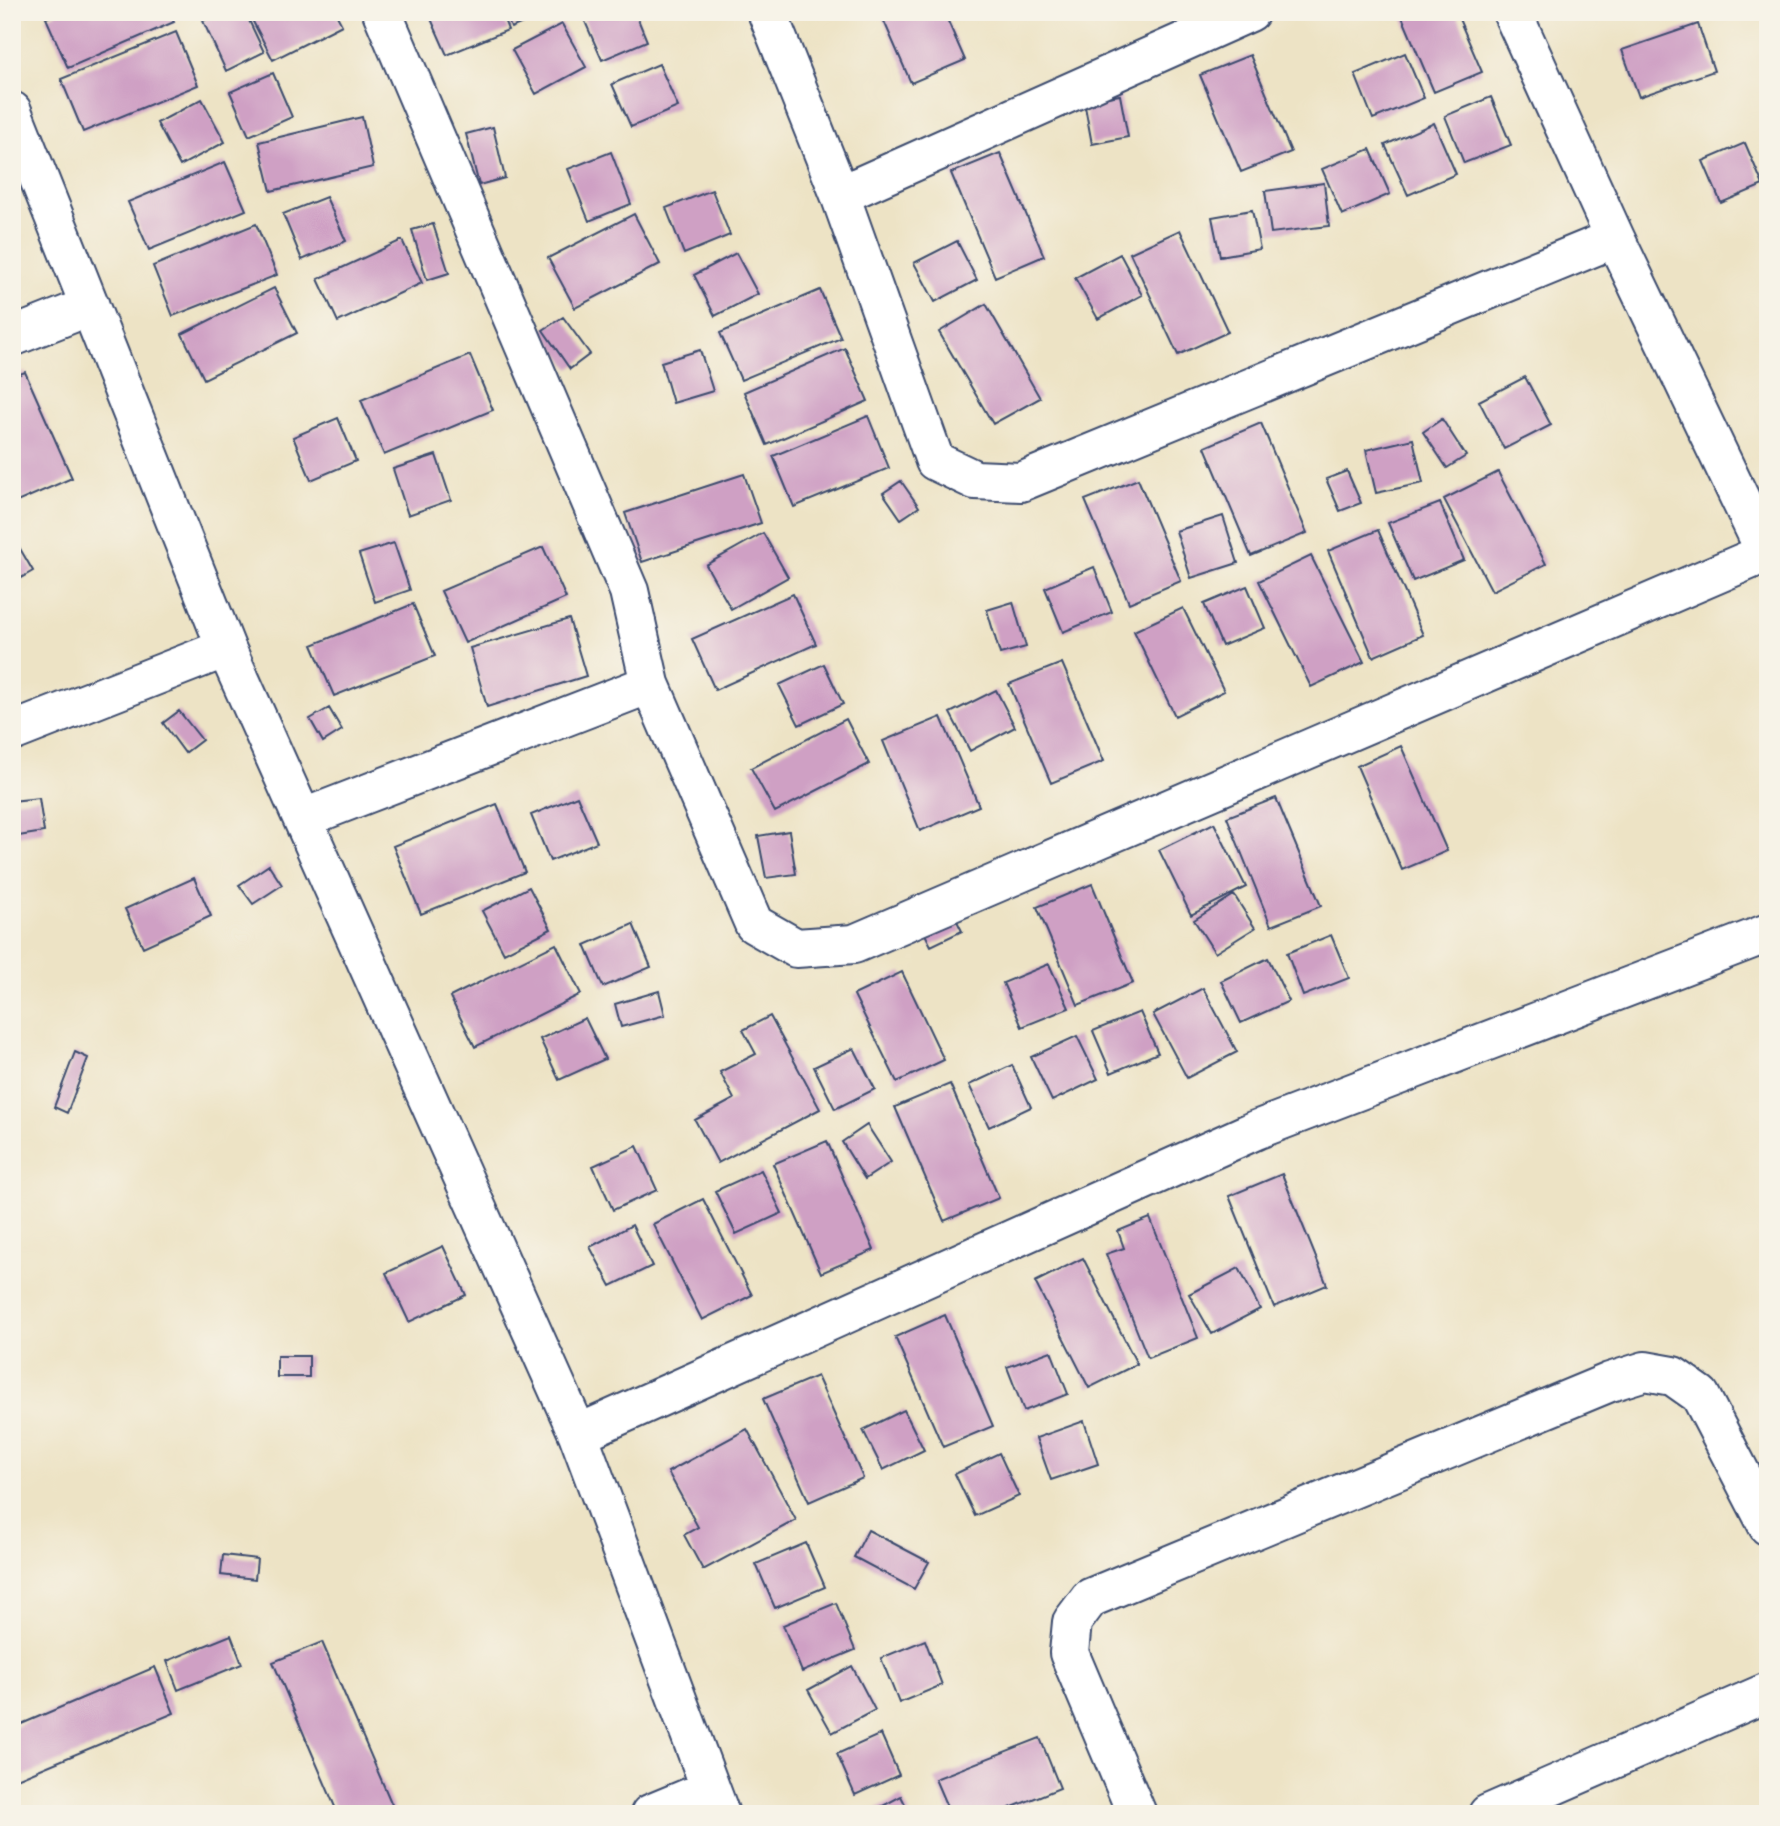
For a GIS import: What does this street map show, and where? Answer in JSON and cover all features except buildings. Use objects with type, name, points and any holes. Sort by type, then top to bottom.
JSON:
[{"type":"street","points":[[382,12],[629,591],[650,684],[754,924],[796,948],[854,944],[1767,552],[1615,238],[1512,12]]},
{"type":"street","points":[[767,12],[840,195],[935,461],[975,480],[1021,482],[1615,238]]},
{"type":"street","points":[[840,195],[1250,12]]},
{"type":"street","points":[[12,111],[226,648],[578,1434],[715,1801],[650,1814]]},
{"type":"street","points":[[12,337],[90,306]]},
{"type":"street","points":[[12,732],[226,648]]},
{"type":"street","points":[[304,818],[650,684]]},
{"type":"street","points":[[578,1434],[1256,1130],[1768,933]]},
{"type":"street","points":[[1138,1814],[1069,1653],[1072,1622],[1090,1598],[1610,1382],[1645,1371],[1674,1376],[1700,1395],[1768,1526]]},
{"type":"street","points":[[1488,1814],[1768,1692]]}]
